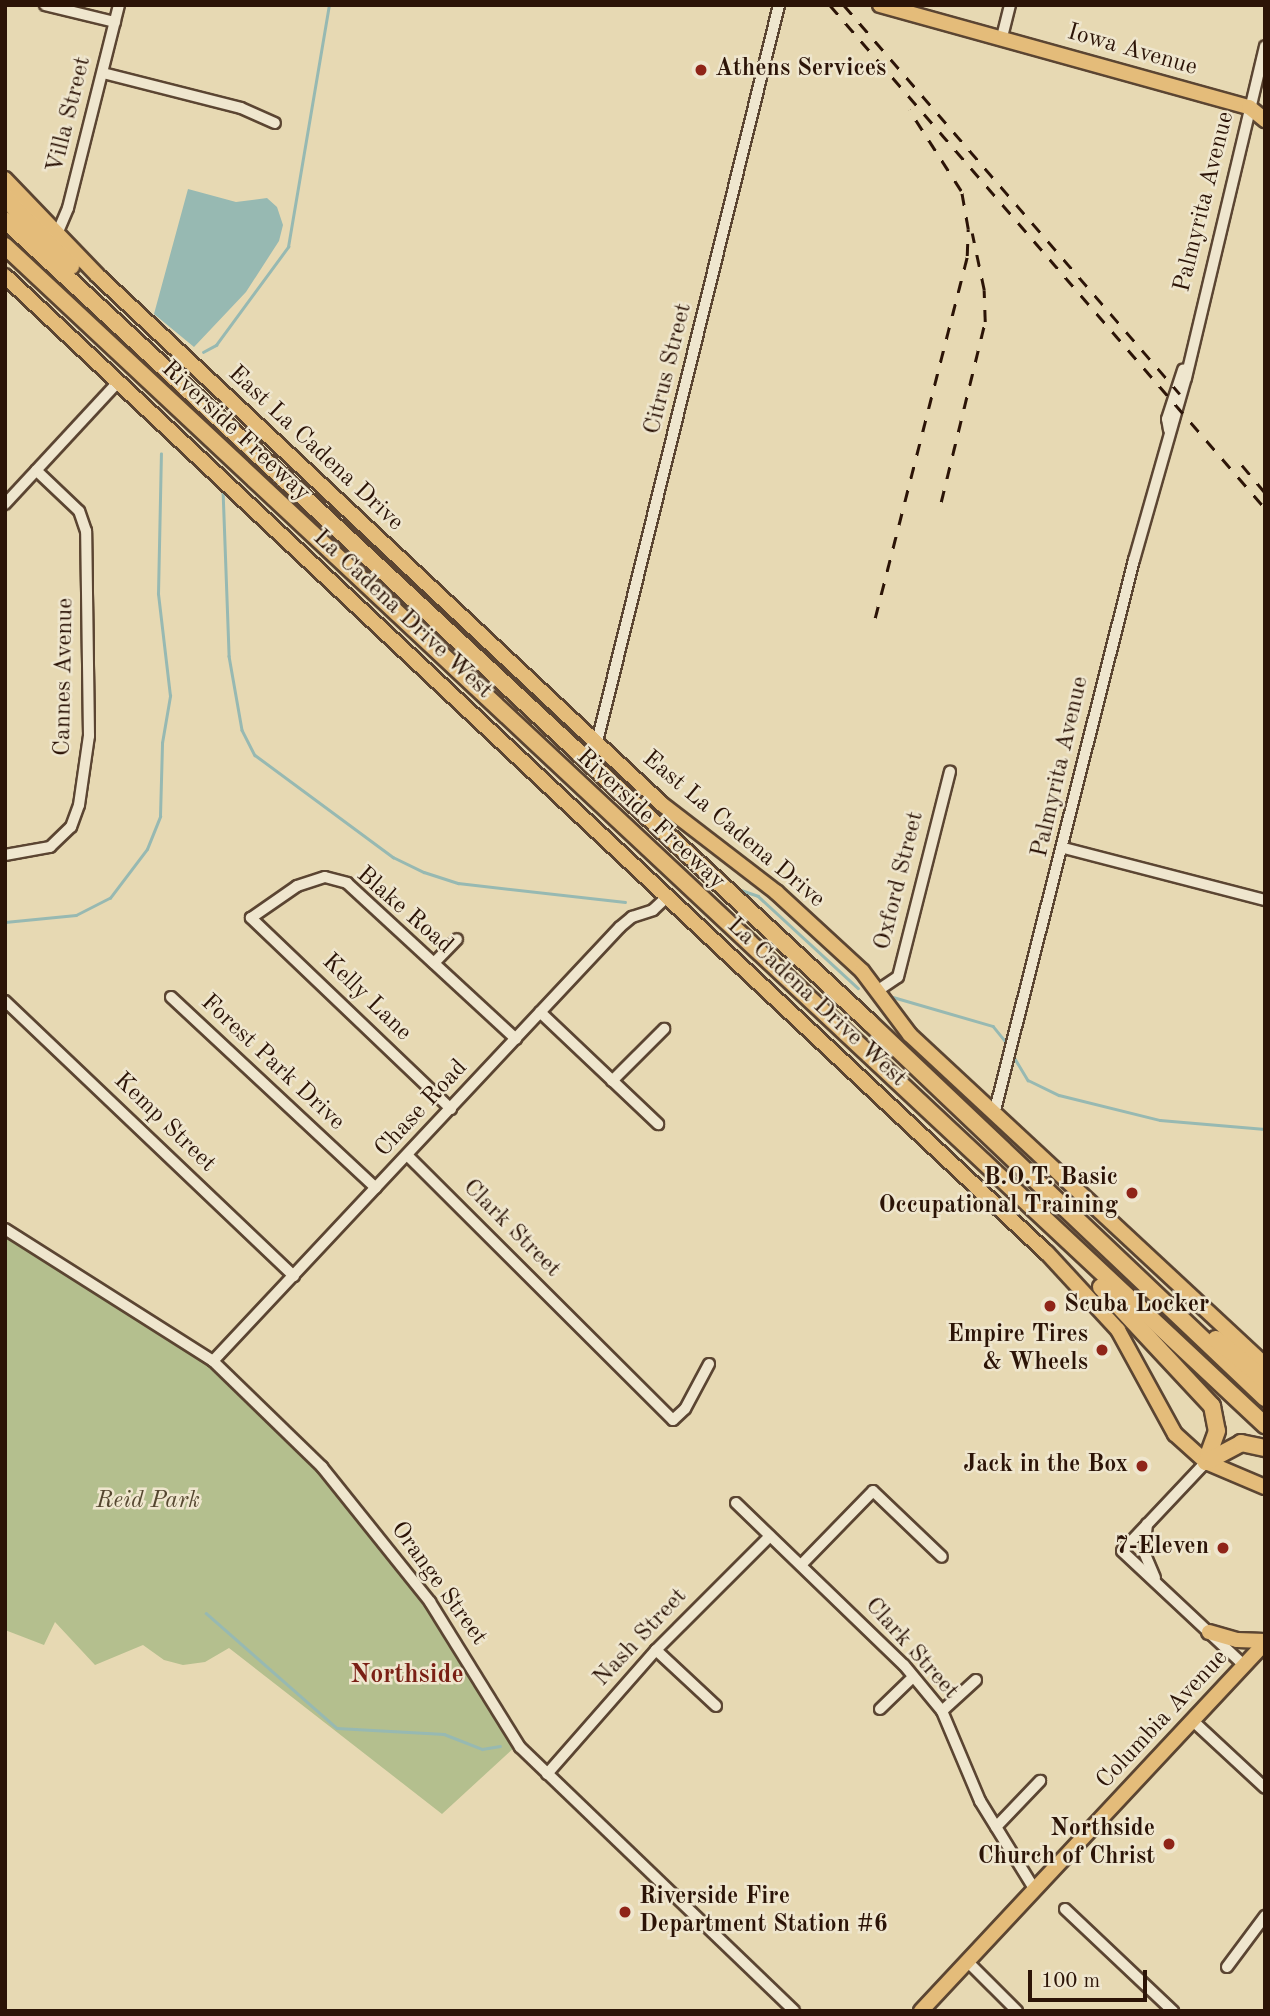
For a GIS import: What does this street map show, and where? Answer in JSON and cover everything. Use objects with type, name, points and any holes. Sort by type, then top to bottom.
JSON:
[{"type":"highway","points":[[5,198],[100,293],[116,322]]},
{"type":"highway","name":"Riverside Freeway","points":[[5,220],[870,1023],[1265,1398]]},
{"type":"highway","name":"Riverside Freeway","points":[[5,246],[1018,1198],[1265,1425]]},
{"type":"highway","points":[[5,259],[101,339]]},
{"type":"highway","points":[[1018,1198],[1025,1213],[1101,1287],[1212,1406],[1217,1431],[1206,1462]]},
{"type":"highway","points":[[1176,1315],[1215,1338],[1265,1380]]},
{"type":"highway","points":[[1206,1462],[1241,1443],[1265,1448]]},
{"type":"main road","name":"Iowa Avenue","points":[[880,5],[1249,107],[1265,120]]},
{"type":"main road","points":[[1249,107],[1265,102]]},
{"type":"main road","name":"East La Cadena Drive","points":[[5,179],[57,234],[163,337],[663,805],[776,892],[877,991],[910,1035],[1265,1365]]},
{"type":"main road","name":"La Cadena Drive West","points":[[5,276],[1047,1253],[1118,1330],[1175,1434],[1206,1462],[1265,1487]]},
{"type":"main road","points":[[1209,1632],[1237,1640],[1265,1642]]},
{"type":"main road","name":"Columbia Avenue","points":[[921,2011],[969,1963],[1265,1642]]},
{"type":"street","points":[[45,5],[115,22]]},
{"type":"street","name":"Villa Street","points":[[57,234],[103,74],[119,5]]},
{"type":"street","name":"Citrus Street","points":[[597,742],[779,5]]},
{"type":"street","points":[[1002,37],[1010,5]]},
{"type":"street","name":"Palmyrita Avenue","points":[[994,1114],[1064,848],[1265,46]]},
{"type":"street","points":[[103,74],[241,108],[275,123]]},
{"type":"street","points":[[5,504],[118,382]]},
{"type":"street","name":"Cannes Avenue","points":[[5,855],[50,847],[71,827],[79,805],[89,736],[86,531],[79,511],[36,470]]},
{"type":"street","name":"Oxford Street","points":[[877,991],[898,977],[950,771]]},
{"type":"street","points":[[1064,848],[1265,900]]},
{"type":"street","name":"Blake Road","points":[[251,918],[297,886],[325,877],[347,883],[516,1039]]},
{"type":"street","name":"Chase Road","points":[[213,1361],[628,920],[653,910],[668,896]]},
{"type":"street","name":"Kelly Lane","points":[[251,918],[452,1109]]},
{"type":"street","points":[[434,963],[457,939]]},
{"type":"street","name":"Forest Park Drive","points":[[171,997],[376,1188]]},
{"type":"street","name":"Kemp Street","points":[[5,1001],[295,1276]]},
{"type":"street","points":[[540,1012],[657,1124]]},
{"type":"street","points":[[612,1081],[664,1029]]},
{"type":"street","name":"Clark Street","points":[[408,1156],[673,1420],[685,1409],[709,1364]]},
{"type":"street","name":"Orange Street","points":[[5,1229],[213,1361],[344,1492],[430,1602],[520,1747],[794,2011]]},
{"type":"street","points":[[1206,1462],[1122,1551],[1245,1666]]},
{"type":"street","points":[[801,1565],[873,1491],[942,1557]]},
{"type":"street","name":"Clark Street","points":[[736,1503],[914,1677],[942,1711],[980,1801],[1035,1890]]},
{"type":"street","points":[[1147,1524],[1144,1552],[1158,1583]]},
{"type":"street","name":"Nash Street","points":[[547,1774],[656,1650],[770,1536]]},
{"type":"street","points":[[656,1650],[716,1706]]},
{"type":"street","points":[[880,1709],[914,1677]]},
{"type":"street","points":[[942,1711],[976,1680]]},
{"type":"street","points":[[1193,1721],[1265,1788]]},
{"type":"street","points":[[996,1827],[1040,1781]]},
{"type":"street","points":[[1065,1909],[1173,2011]]},
{"type":"street","points":[[1227,1967],[1265,1916]]},
{"type":"street","points":[[969,1963],[1017,2011]]},
{"type":"green space","name":"Reid Park","points":[[5,1233],[118,1301],[221,1374],[330,1480],[428,1605],[516,1746],[442,1814],[229,1648],[205,1662],[183,1665],[164,1660],[143,1645],[95,1665],[55,1622],[44,1645],[5,1630]]},
{"type":"water","points":[[188,189],[236,202],[267,198],[277,207],[283,225],[279,241],[246,292],[194,347],[154,314]]},
{"type":"waterway","points":[[203,352],[216,345],[288,247],[329,5]]},
{"type":"waterway","points":[[5,922],[76,915],[110,898],[147,849],[160,816],[162,743],[170,696],[158,594],[161,454]]},
{"type":"waterway","points":[[223,489],[229,656],[242,730],[255,755],[393,857],[424,872],[458,883],[625,902]]},
{"type":"waterway","points":[[741,890],[758,896],[858,988]]},
{"type":"waterway","points":[[893,997],[993,1026],[1006,1042]]},
{"type":"waterway","points":[[1014,1057],[1028,1080],[1059,1095],[1160,1120],[1265,1129]]},
{"type":"waterway","points":[[206,1613],[337,1728],[444,1734],[482,1749],[500,1746]]},
{"type":"railway","points":[[830,5],[1265,508]]},
{"type":"railway","points":[[844,5],[1180,394]]},
{"type":"railway","points":[[875,618],[967,256],[968,229],[961,191],[909,110]]},
{"type":"railway","points":[[941,502],[985,322],[984,290],[972,233]]},
{"type":"railway","points":[[1242,465],[1265,492]]},
{"type":"place","name":"Athens Services","points":[[701,70]]},
{"type":"place","name":"B.O.T. Basic Occupational Training","points":[[1132,1193]]},
{"type":"place","name":"Scuba Locker","points":[[1050,1306]]},
{"type":"place","name":"Empire Tires & Wheels","points":[[1102,1350]]},
{"type":"place","name":"Jack in the Box","points":[[1142,1466]]},
{"type":"place","name":"7-Eleven","points":[[1223,1548]]},
{"type":"place","name":"Northside Church of Christ","points":[[1169,1844]]},
{"type":"place","name":"Riverside Fire Department Station #6","points":[[625,1912]]},
{"type":"district","name":"Northside","points":[[407,1676]]}]
